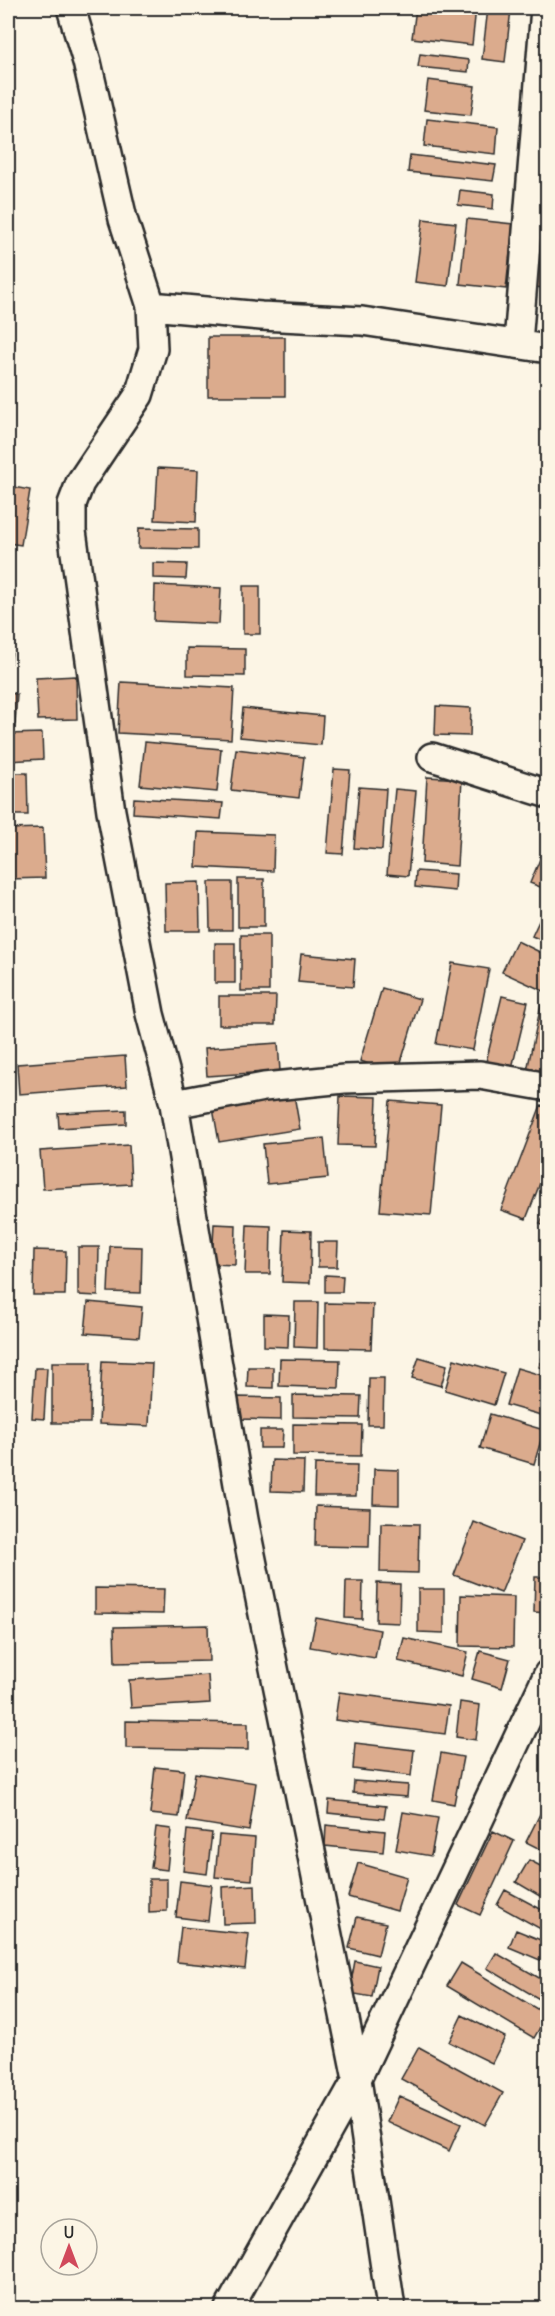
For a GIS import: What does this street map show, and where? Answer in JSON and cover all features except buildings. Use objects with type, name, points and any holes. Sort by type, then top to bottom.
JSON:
[{"type":"street","points":[[70,8],[87,62],[123,219],[151,306],[153,349],[139,395],[80,483],[72,504],[72,531],[111,811],[150,1014],[174,1104],[244,1520],[357,2079],[391,2308]]},
{"type":"street","points":[[518,343],[545,8]]},
{"type":"street","points":[[151,306],[261,316],[362,321],[548,349]]},
{"type":"street","points":[[432,757],[548,794]]},
{"type":"street","points":[[174,1104],[264,1087],[344,1079],[480,1075],[548,1087]]},
{"type":"street","points":[[229,2308],[357,2079],[548,1674]]}]
